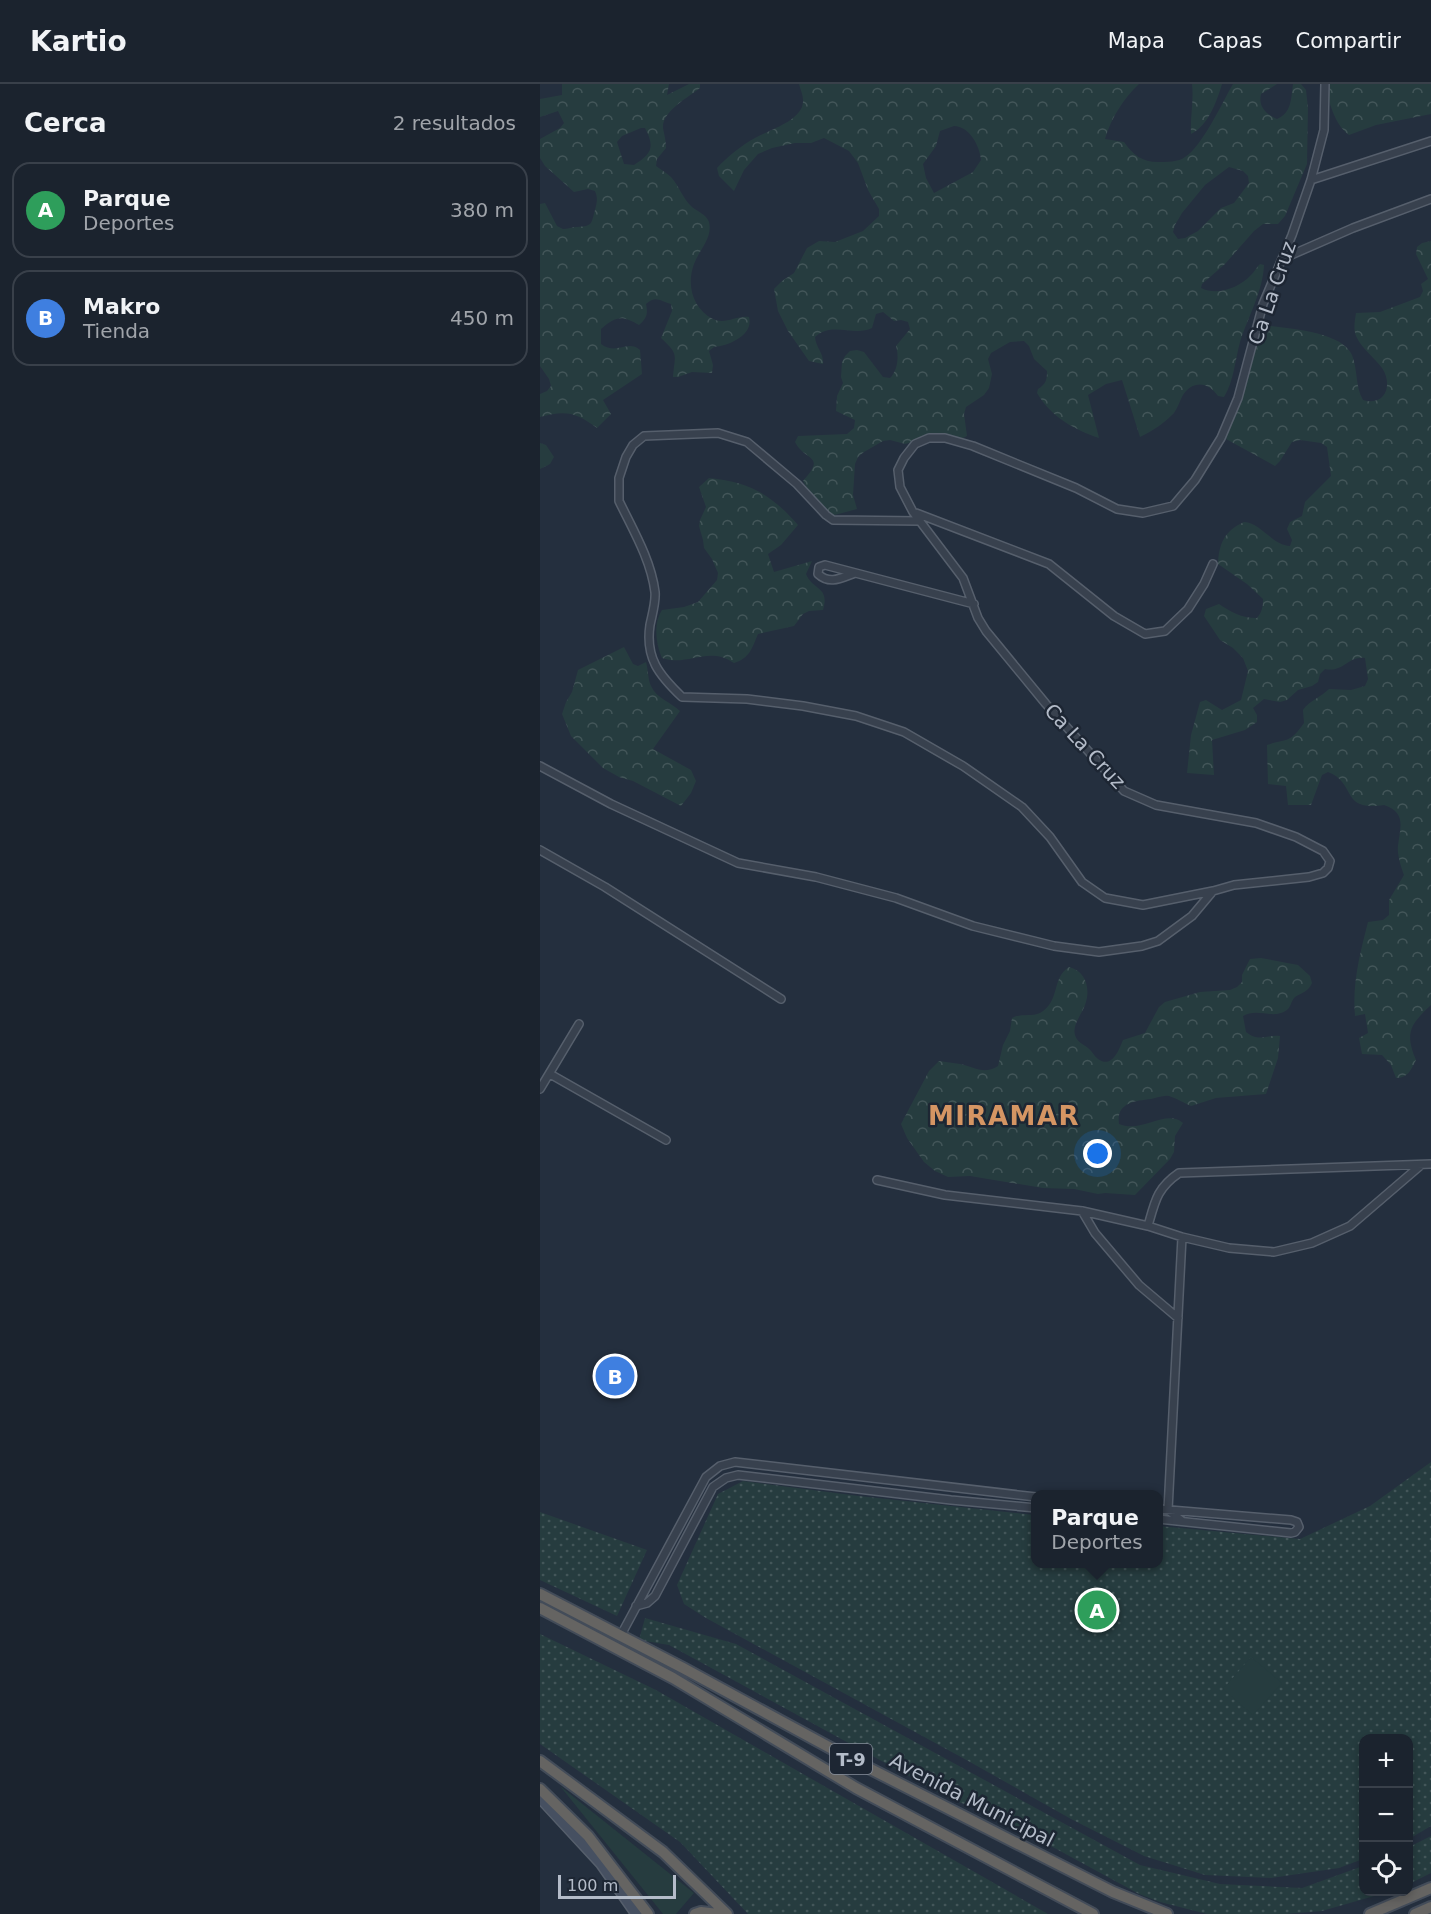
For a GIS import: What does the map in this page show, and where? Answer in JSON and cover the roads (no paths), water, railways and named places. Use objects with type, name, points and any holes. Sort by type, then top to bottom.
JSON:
[{"type":"highway","name":"Avenida Municipal","points":[[540,1594],[849,1758],[1113,1892],[1167,1914]]},
{"type":"highway","name":"T-9","points":[[540,1608],[673,1678],[856,1788],[1093,1914]]},
{"type":"highway","points":[[540,1761],[663,1852],[728,1914]]},
{"type":"highway","points":[[540,1789],[588,1836],[648,1914]]},
{"type":"highway","points":[[1370,1914],[1431,1888]]},
{"type":"highway","points":[[1416,1914],[1431,1907]]},
{"type":"highway","points":[[695,1914],[715,1912],[718,1914]]},
{"type":"main road","points":[[540,1798],[601,1864],[636,1914]]},
{"type":"street","name":"Ca La Cruz","points":[[1213,891],[1234,885],[1309,877],[1323,873],[1330,861],[1323,851],[1296,837],[1256,823],[1156,805],[1124,790],[1046,704],[986,630],[978,618],[963,578],[913,512],[900,487],[898,470],[915,444],[929,438],[945,438],[973,446],[1076,488],[1117,509],[1143,513],[1173,506],[1196,480],[1221,438],[1238,398],[1263,304],[1282,260],[1311,180],[1324,130],[1325,84]]},
{"type":"street","points":[[1311,180],[1431,141]]},
{"type":"street","points":[[1282,260],[1353,228],[1431,199]]},
{"type":"street","points":[[920,521],[833,520],[825,515],[797,484],[747,442],[718,433],[644,436],[633,445],[626,457],[617,492],[649,566],[655,595],[649,648],[657,671],[682,697],[747,699],[803,706],[856,716],[904,732],[963,766],[1022,807],[1050,837],[1082,882],[1105,897],[1143,905],[1213,891]]},
{"type":"street","points":[[913,512],[1049,564],[1114,616],[1145,634],[1165,631],[1188,609],[1204,584],[1213,564]]},
{"type":"street","points":[[855,573],[974,604]]},
{"type":"street","points":[[540,766],[611,804],[738,863],[816,877],[896,898],[973,926],[1054,946],[1099,952],[1142,946],[1158,941],[1192,916],[1213,891]]},
{"type":"street","points":[[540,850],[605,886],[781,999]]},
{"type":"street","points":[[540,1089],[579,1024]]},
{"type":"street","points":[[550,1074],[666,1140]]},
{"type":"street","points":[[1148,1226],[1156,1198],[1165,1183],[1179,1173],[1431,1164]]},
{"type":"street","points":[[877,1180],[945,1195],[1082,1211],[1229,1248],[1274,1252],[1312,1243],[1350,1226],[1421,1166]]},
{"type":"street","points":[[1082,1211],[1095,1233],[1139,1285],[1178,1318]]},
{"type":"street","points":[[1168,1510],[1182,1237]]},
{"type":"street","points":[[621,1635],[706,1477],[720,1466],[735,1462],[1031,1497]]},
{"type":"street","points":[[636,1606],[647,1603],[655,1596],[713,1487],[726,1478],[738,1475],[1031,1508]]},
{"type":"street","points":[[1163,1510],[1291,1520],[1297,1522],[1299,1527],[1291,1533],[1163,1519]]},
{"type":"street","points":[[1168,1510],[1182,1521]]},
{"type":"water","points":[[1098,1594],[1110,1619],[1094,1626],[1094,1619],[1083,1601]]},
{"type":"place","name":"Makro","points":[[615,1376]]},
{"type":"place","name":"Parque","points":[[1097,1610]]},
{"type":"district","name":"MIRAMAR","points":[[1004,1116]]}]
